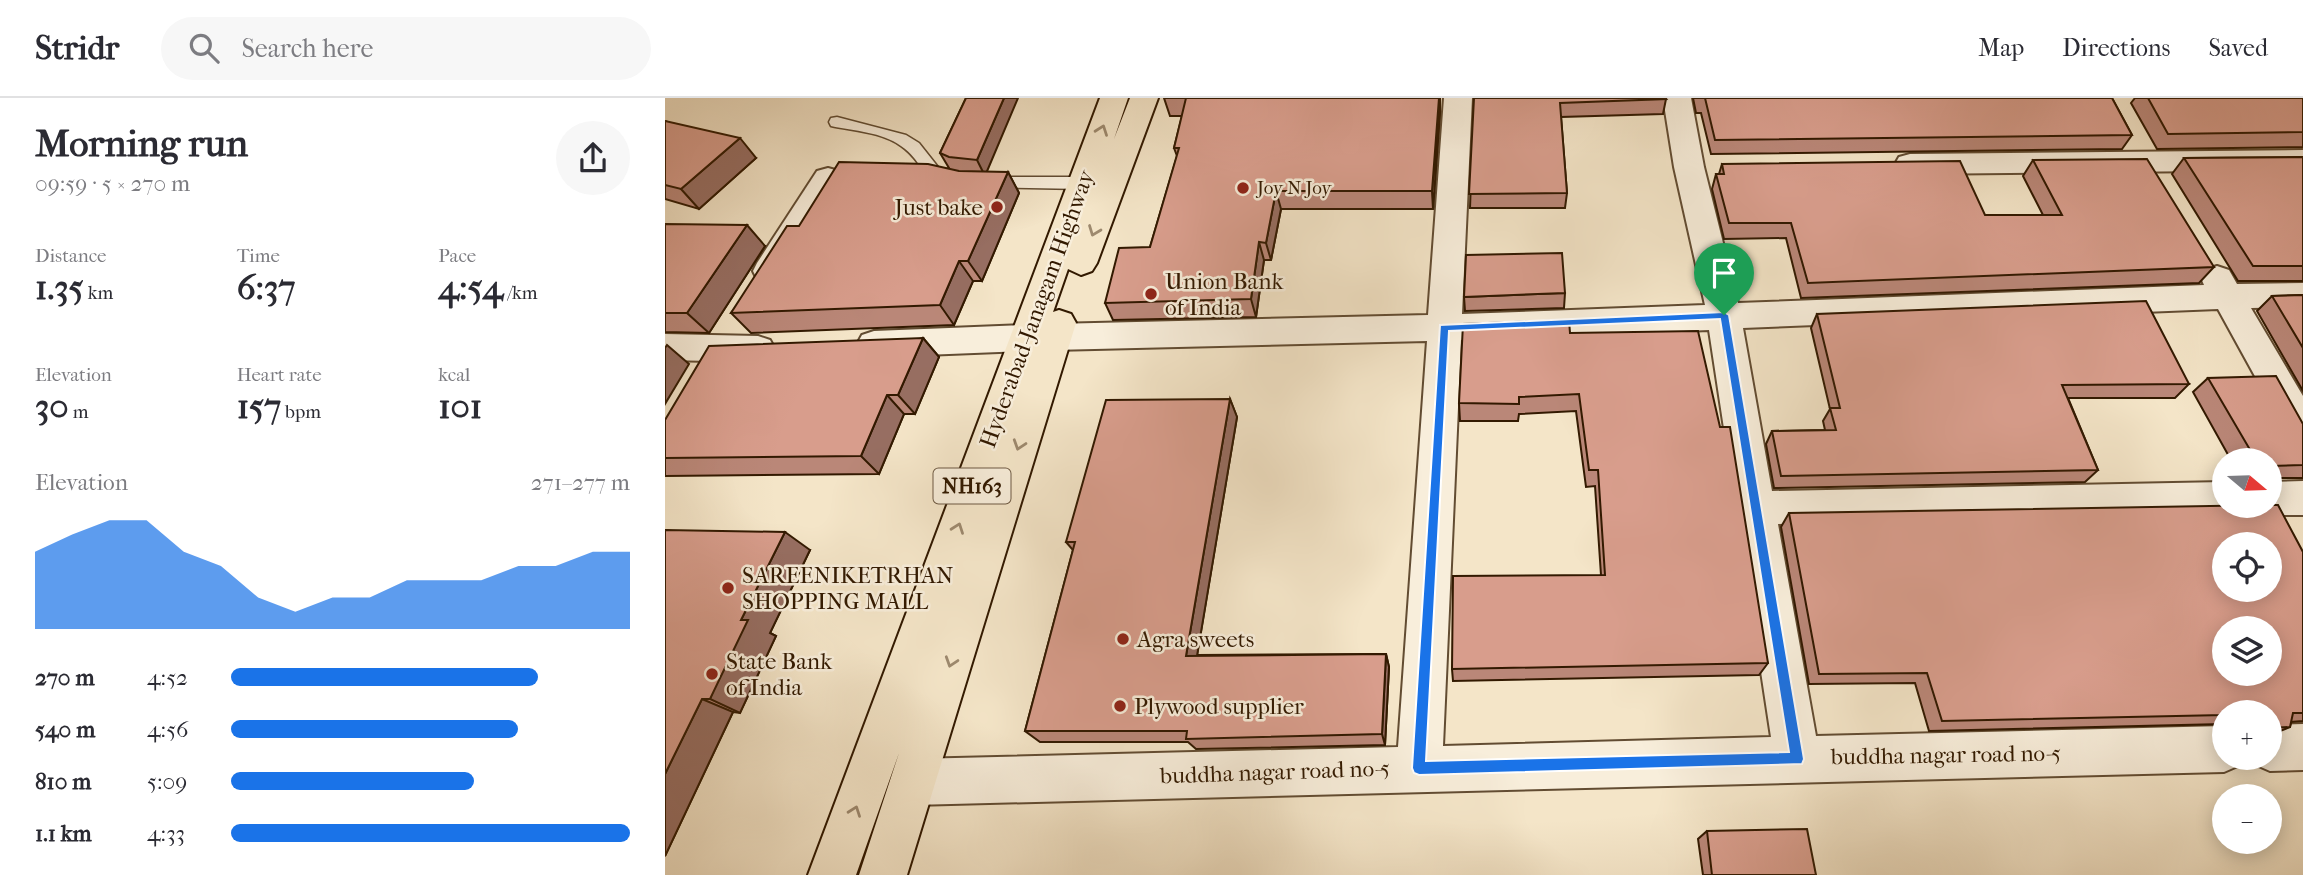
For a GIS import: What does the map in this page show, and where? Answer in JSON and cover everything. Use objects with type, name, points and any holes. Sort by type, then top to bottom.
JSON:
[{"type":"highway","name":"Hyderabad-Janagam Highway","points":[[883,875],[913,782],[1083,183],[1114,98]]},
{"type":"highway","name":"Hyderabad-Janagam Highway","points":[[832,875],[1040,337],[1144,98]]},
{"type":"street","points":[[1419,768],[1458,98]]},
{"type":"street","points":[[1677,98],[1703,167],[1724,315],[1797,759]]},
{"type":"street","points":[[2129,130],[2167,195]]},
{"type":"street","points":[[1883,165],[2303,160]]},
{"type":"street","points":[[712,362],[828,178]]},
{"type":"street","points":[[2201,251],[2303,429]]},
{"type":"street","points":[[845,345],[1040,337],[1444,328],[1724,315],[2303,295]]},
{"type":"street","points":[[665,347],[712,362],[789,347]]},
{"type":"street","points":[[2282,498],[2303,498]]},
{"type":"street","points":[[1755,508],[2212,499]]},
{"type":"street","points":[[2282,748],[2303,747]]},
{"type":"street","name":"buddha nagar road no-5","points":[[913,782],[2212,749]]},
{"type":"lane","points":[[837,122],[905,141],[915,149],[927,169],[944,177],[983,183],[1083,183]]},
{"type":"building","points":[[966,98],[1004,98],[977,160],[949,157],[940,153]]},
{"type":"building","points":[[1186,98],[1439,98],[1432,191],[1276,191],[1266,243],[1259,242],[1251,299],[1105,303],[1119,248],[1150,247],[1179,148],[1174,148]]},
{"type":"building","points":[[1474,98],[1666,99],[1560,103],[1567,193],[1469,194]]},
{"type":"building","points":[[1705,98],[2112,98],[2132,135],[1715,140]]},
{"type":"building","points":[[2148,98],[2303,98],[2303,132],[2168,134]]},
{"type":"building","points":[[665,121],[740,138],[681,189],[665,185]]},
{"type":"building","points":[[2303,157],[2303,266],[2253,266],[2184,158]]},
{"type":"building","points":[[2147,159],[2214,267],[1808,283],[1791,223],[1729,223],[1716,174],[1724,174],[1722,164],[1960,161],[1985,215],[2062,215],[2033,160]]},
{"type":"building","points":[[839,162],[928,164],[959,171],[1008,172],[968,261],[959,261],[940,305],[731,313],[787,226],[799,226]]},
{"type":"building","points":[[665,224],[747,225],[687,313],[665,313]]},
{"type":"building","points":[[1562,253],[1565,293],[1464,297],[1466,255]]},
{"type":"building","points":[[2303,295],[2303,348],[2272,296]]},
{"type":"building","points":[[2146,301],[2189,384],[2062,385],[2098,470],[1781,476],[1772,431],[1836,430],[1830,408],[1840,408],[1817,314]]},
{"type":"building","points":[[1569,320],[1570,333],[1698,331],[1720,427],[1730,427],[1768,663],[1452,669],[1453,576],[1605,575],[1598,470],[1589,470],[1579,394],[1519,397],[1519,404],[1459,403],[1463,324]]},
{"type":"building","points":[[923,338],[898,395],[887,395],[861,456],[665,458],[665,420],[709,346]]},
{"type":"building","points":[[2276,376],[2303,424],[2303,465],[2282,466],[2282,448],[2249,448],[2208,378]]},
{"type":"building","points":[[1230,399],[1186,656],[1386,654],[1382,734],[1186,739],[1187,731],[1025,731],[1075,542],[1066,542],[1106,400]]},
{"type":"building","points":[[2212,506],[2212,518],[2282,518],[2282,513],[2303,552],[2303,713],[2293,713],[2290,727],[2282,727],[2282,700],[2212,700],[2212,715],[1942,721],[1927,673],[1819,674],[1789,513]]},
{"type":"building","points":[[665,530],[785,532],[741,620],[748,620],[710,699],[702,699],[665,774]]},
{"type":"building","points":[[1807,829],[1816,875],[1712,875],[1707,831]]},
{"type":"place","name":"Joy N Joy","points":[[1243,188]]},
{"type":"place","name":"Just bake","points":[[997,207]]},
{"type":"place","name":"Union Bank of India","points":[[1151,294]]},
{"type":"place","name":"SAREENIKETRHAN SHOPPING MALL","points":[[728,588]]},
{"type":"place","name":"Agra sweets","points":[[1123,639]]},
{"type":"place","name":"State Bank of India","points":[[712,674]]},
{"type":"place","name":"Plywood supplier","points":[[1120,706]]},
{"type":"route","points":[[1724,315],[1797,759],[1419,768],[1444,328],[1724,315]]}]
